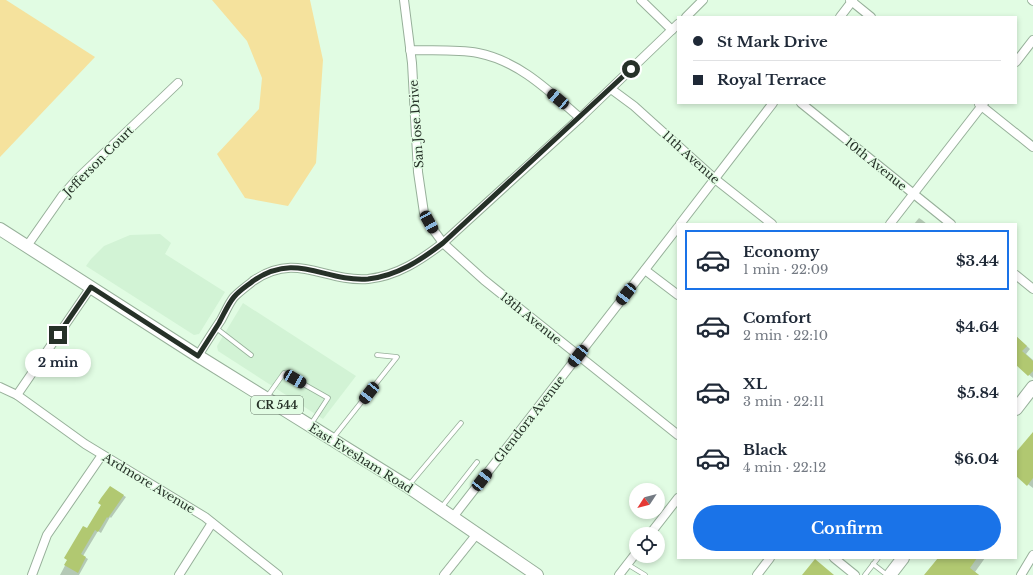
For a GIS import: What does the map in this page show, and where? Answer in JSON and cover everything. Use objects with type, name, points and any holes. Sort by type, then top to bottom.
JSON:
[{"type":"main road","name":"East Evesham Road","points":[[0,229],[331,440],[407,486],[453,516],[476,535],[537,575]]},
{"type":"main road","points":[[1017,408],[1033,387]]},
{"type":"main road","points":[[890,575],[902,559]]},
{"type":"street","name":"San Jose Drive","points":[[404,0],[410,50],[418,172],[424,213],[443,243]]},
{"type":"street","points":[[198,356],[234,297],[260,277],[276,269],[288,267],[308,269],[354,279],[369,279],[390,274],[419,261],[443,243],[580,118],[675,27],[641,0]]},
{"type":"street","points":[[687,16],[703,0]]},
{"type":"street","points":[[841,16],[852,1],[870,16]]},
{"type":"street","points":[[1017,61],[1033,40]]},
{"type":"street","points":[[410,50],[476,52],[501,59],[524,71],[580,118]]},
{"type":"street","name":"Jefferson Court","points":[[27,246],[62,196],[77,179],[178,83]]},
{"type":"street","name":"11th Avenue","points":[[611,89],[634,106],[715,179],[771,223]]},
{"type":"street","points":[[681,223],[772,104]]},
{"type":"street","name":"10th Avenue","points":[[802,104],[950,223]]},
{"type":"street","points":[[891,223],[981,104],[1033,147]]},
{"type":"street","name":"Glendora Avenue","points":[[453,516],[677,228]]},
{"type":"street","name":"13th Avenue","points":[[443,243],[484,280],[677,434]]},
{"type":"street","points":[[645,270],[677,294]]},
{"type":"street","points":[[1017,276],[1032,285]]},
{"type":"street","points":[[17,395],[91,287]]},
{"type":"street","name":"Ardmore Avenue","points":[[0,387],[17,395],[102,455],[212,523],[278,575]]},
{"type":"street","points":[[32,575],[47,535],[102,455]]},
{"type":"street","points":[[655,527],[677,499]]},
{"type":"street","points":[[179,575],[212,523]]},
{"type":"street","points":[[444,575],[476,535]]},
{"type":"street","points":[[1021,575],[1033,555]]},
{"type":"street","points":[[757,575],[769,559]]},
{"type":"street","points":[[835,559],[855,575]]},
{"type":"street","points":[[619,575],[629,562]]},
{"type":"lane","points":[[216,328],[251,355]]},
{"type":"lane","points":[[331,440],[397,358],[377,355]]},
{"type":"lane","points":[[266,398],[284,373],[328,398],[310,426]]},
{"type":"lane","points":[[407,486],[461,423]]},
{"type":"lane","points":[[441,509],[477,462]]},
{"type":"lane","points":[[865,575],[877,559]]},
{"type":"lane","points":[[627,564],[645,575]]},
{"type":"lane","points":[[873,564],[887,575]]},
{"type":"shaded area","points":[[0,0],[6,0],[95,57],[0,157]]},
{"type":"shaded area","points":[[212,0],[310,0],[323,60],[316,163],[288,206],[245,198],[217,154],[259,109],[262,78],[247,41]]},
{"type":"shaded area","points":[[160,234],[171,243],[165,254],[225,292],[199,334],[194,335],[86,266],[104,246],[130,235]]},
{"type":"shaded area","points":[[243,303],[356,376],[323,419],[218,351],[217,346]]},
{"type":"building","points":[[1017,337],[1027,346],[1022,351],[1033,361],[1033,371],[1028,376],[1017,366]]},
{"type":"building","points":[[1033,432],[1033,478],[1027,486],[1017,477],[1017,451]]},
{"type":"building","points":[[110,486],[124,495],[108,518],[107,517],[98,532],[95,530],[81,554],[86,557],[78,573],[64,565],[67,560],[64,558],[83,526],[87,528],[101,505],[98,503]]},
{"type":"building","points":[[815,559],[834,575],[802,575]]},
{"type":"building","points":[[937,559],[976,559],[970,568],[979,575],[924,575]]},
{"type":"route","points":[[58,335],[91,287],[198,356],[234,297],[260,277],[276,269],[288,267],[308,269],[354,279],[369,279],[390,274],[419,261],[443,243],[580,118],[631,69]]}]
